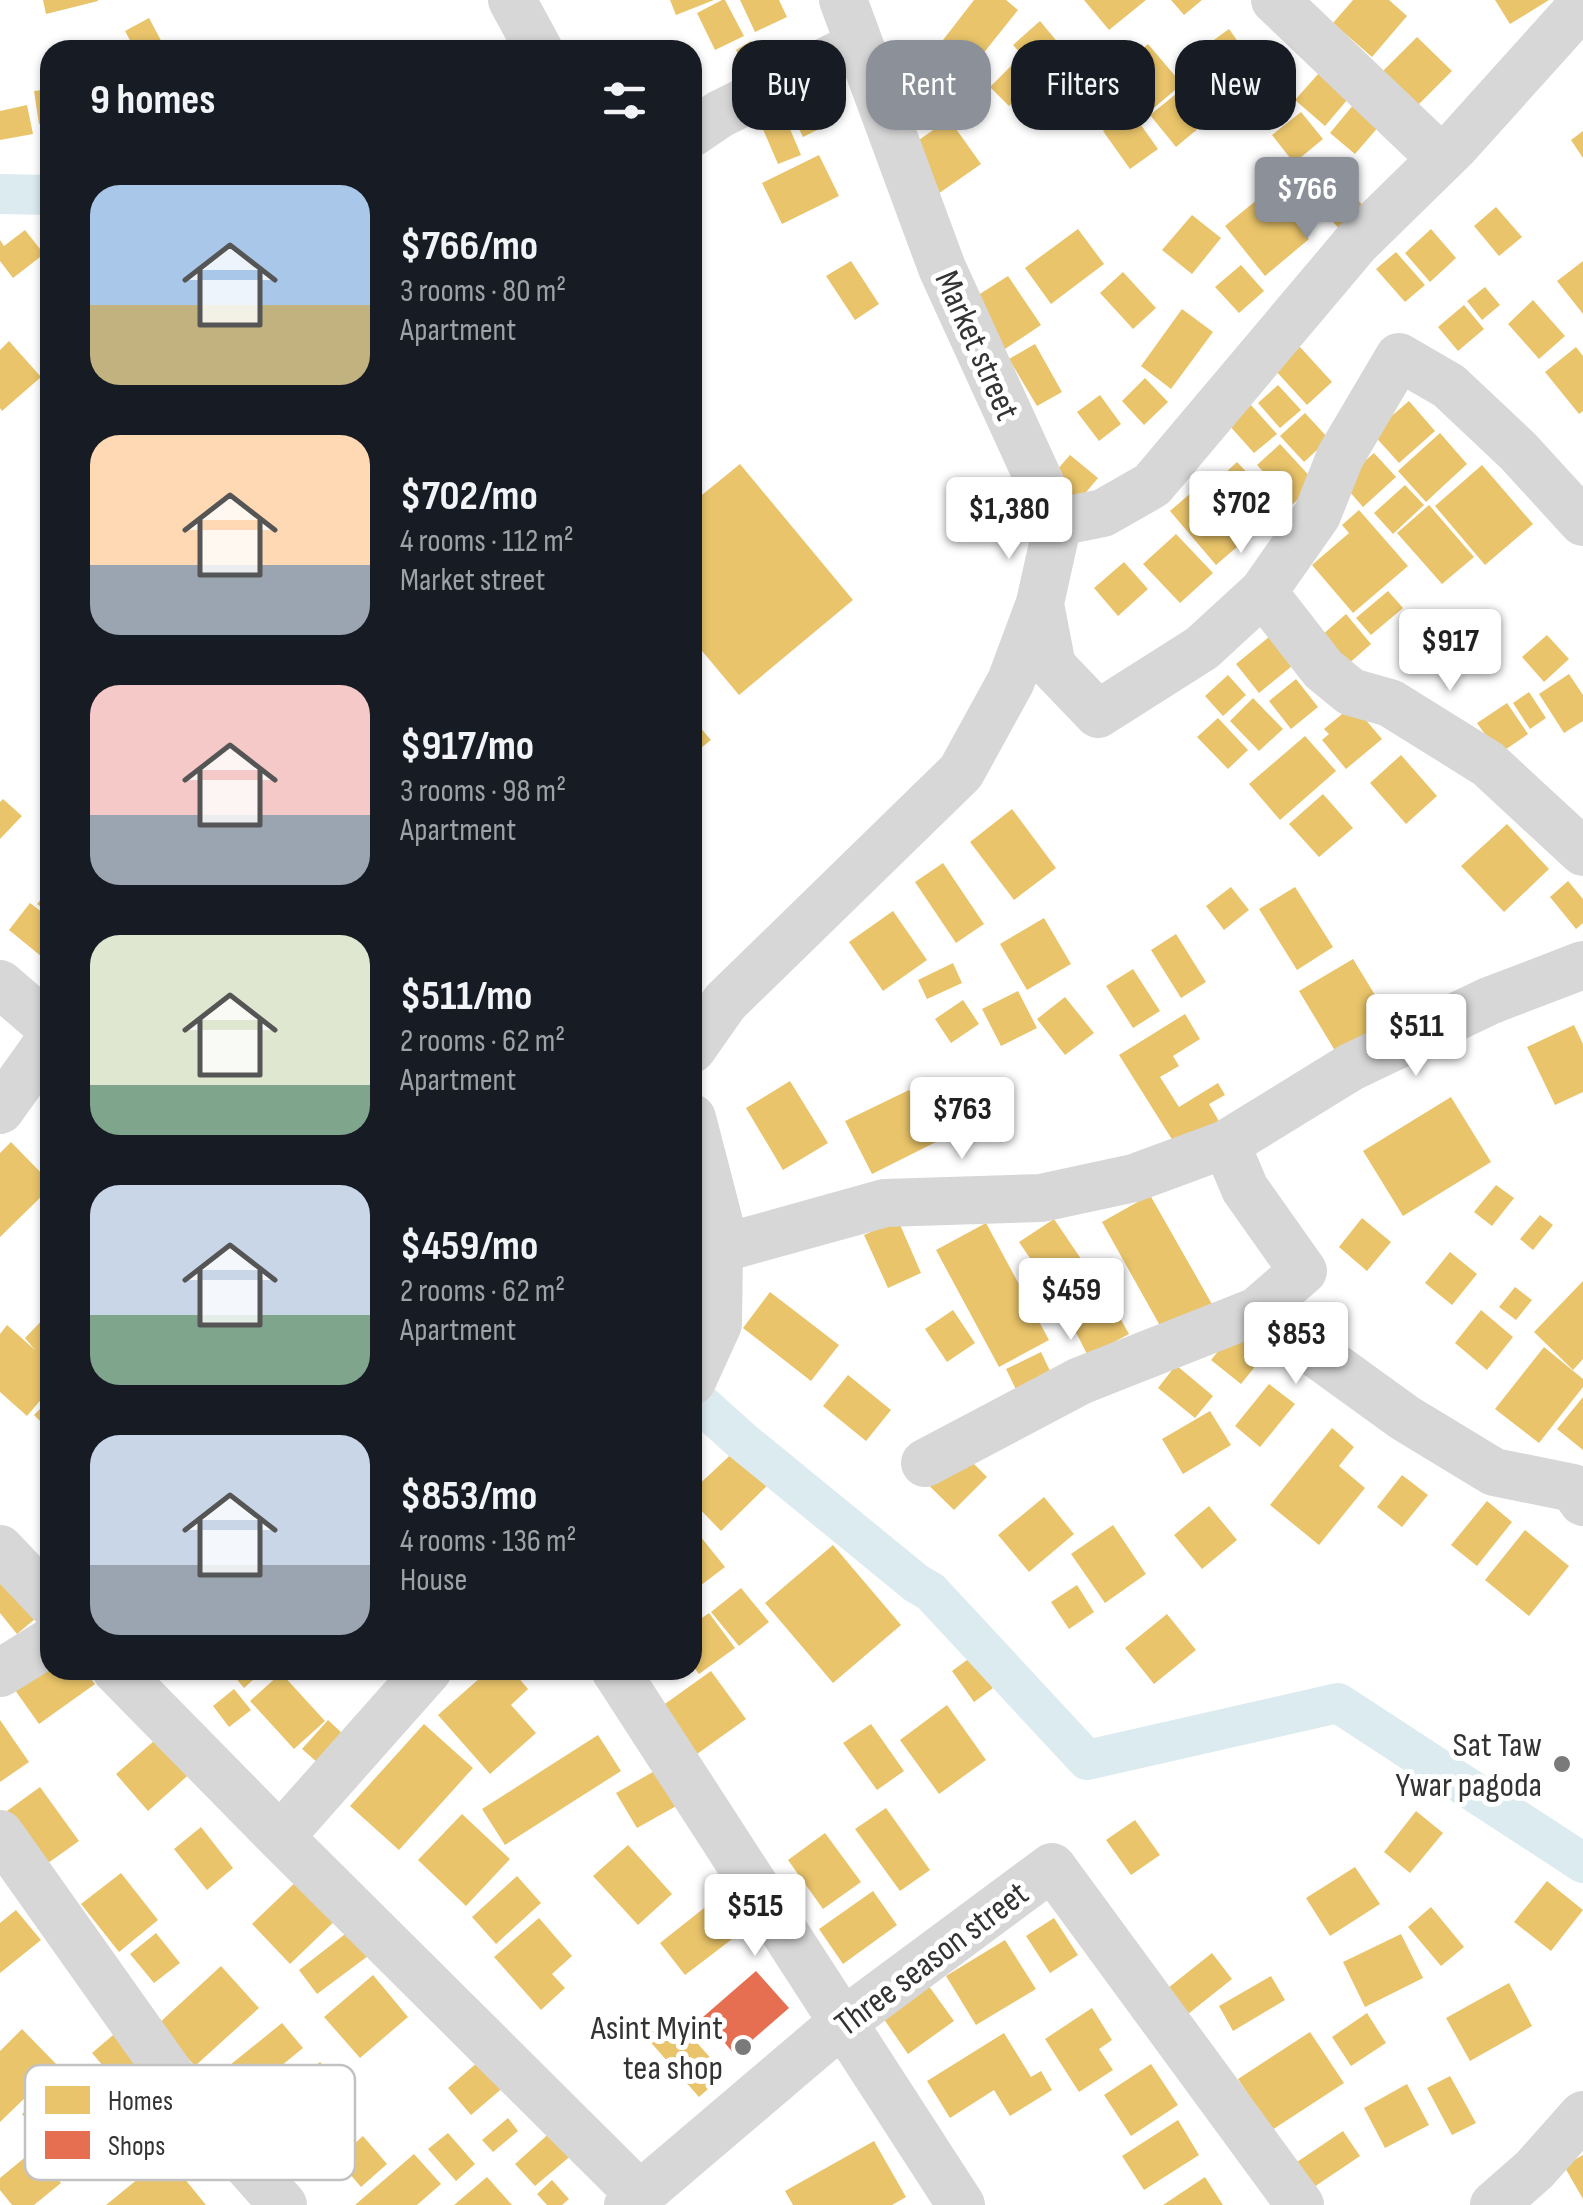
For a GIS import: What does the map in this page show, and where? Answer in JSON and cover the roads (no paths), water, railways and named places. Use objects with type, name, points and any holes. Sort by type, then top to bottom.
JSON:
[{"type":"street","points":[[512,0],[534,40]]},
{"type":"street","name":"Market street","points":[[844,0],[942,268],[1058,522]]},
{"type":"street","points":[[1275,0],[1442,159]]},
{"type":"street","points":[[702,1035],[725,1002],[961,772],[1012,681],[1040,602],[1058,522],[1103,513],[1152,485],[1356,243],[1442,159],[1583,4]]},
{"type":"street","points":[[702,126],[859,45]]},
{"type":"street","points":[[1040,602],[1052,666],[1098,714],[1202,648],[1263,592],[1317,515],[1340,457],[1399,357],[1449,386],[1518,451],[1583,522]]},
{"type":"street","points":[[1263,592],[1323,669],[1351,692],[1390,703],[1488,764],[1583,852]]},
{"type":"street","points":[[706,1240],[885,1202],[1040,1198],[1134,1178],[1226,1144],[1351,1067],[1489,1000],[1583,965]]},
{"type":"street","points":[[0,984],[40,1018]]},
{"type":"street","points":[[0,1110],[40,1054]]},
{"type":"street","points":[[924,1463],[1080,1381],[1257,1311],[1303,1270],[1244,1190],[1226,1144]]},
{"type":"street","points":[[702,1157],[719,1222],[706,1240],[718,1324],[702,1359]]},
{"type":"street","points":[[1257,1311],[1406,1418],[1494,1472],[1573,1488],[1583,1502]]},
{"type":"street","points":[[0,1549],[40,1591]]},
{"type":"street","points":[[0,1673],[40,1648]]},
{"type":"street","points":[[126,1680],[633,2200]]},
{"type":"street","points":[[280,1837],[419,1680]]},
{"type":"street","points":[[621,1680],[961,2205]]},
{"type":"street","points":[[0,1834],[164,2065]]},
{"type":"street","name":"Three season street","points":[[633,2200],[843,2022],[1052,1867],[1300,2205]]},
{"type":"street","points":[[1494,2205],[1534,2170],[1583,2115]]},
{"type":"street","points":[[261,2180],[283,2205]]},
{"type":"waterway","points":[[0,194],[40,195]]},
{"type":"waterway","points":[[702,1405],[931,1592],[1087,1760],[1338,1703],[1583,1863]]},
{"type":"place","name":"Sat Taw Ywar pagoda","points":[[1562,1764]]},
{"type":"place","name":"Asint Myint tea shop","points":[[743,2047]]}]
